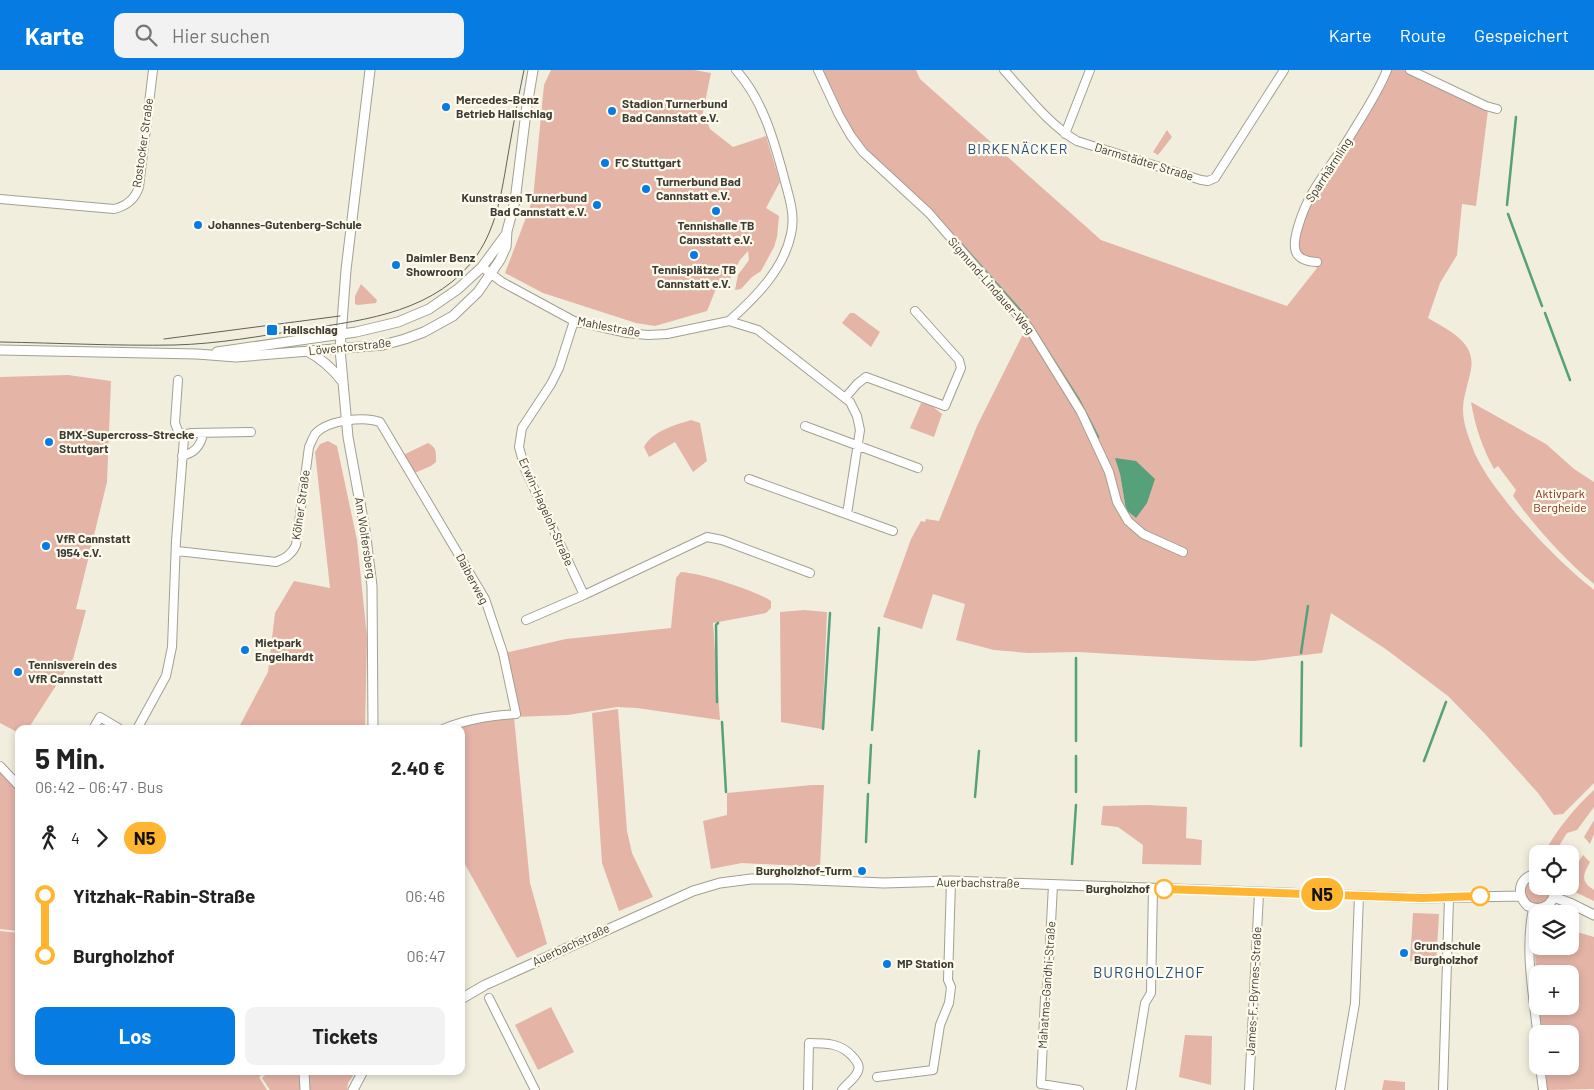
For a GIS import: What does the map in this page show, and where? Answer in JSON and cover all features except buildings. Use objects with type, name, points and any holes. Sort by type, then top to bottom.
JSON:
[{"type":"main road","points":[[340,349],[346,270],[370,70]]},
{"type":"main road","name":"Löwentorstraße","points":[[0,350],[197,354],[236,358],[383,345],[406,340],[442,323],[463,307],[478,292],[491,274],[506,247],[507,231],[519,178],[526,112],[533,70]]},
{"type":"main road","name":"Löwentorstraße","points":[[197,354],[341,334],[398,322],[428,309],[458,290],[482,267],[507,231]]},
{"type":"main road","name":"Am Wolfersberg","points":[[340,349],[346,421],[365,530],[372,586],[373,725]]},
{"type":"main road","points":[[307,351],[320,358],[332,368],[342,381]]},
{"type":"main road","points":[[1529,877],[1525,879],[1520,887],[1520,896],[1523,902],[1529,906]]},
{"type":"main road","name":"Auerbachstraße","points":[[465,997],[485,985],[667,902],[693,891],[720,883],[769,879],[859,882],[951,881],[1259,893],[1449,898],[1520,896]]},
{"type":"main road","points":[[1548,905],[1554,897],[1594,916]]},
{"type":"main road","points":[[304,1075],[305,1090]]},
{"type":"main road","points":[[354,1090],[361,1075]]},
{"type":"street","name":"Rostocker Straße","points":[[0,199],[114,209],[126,205],[136,194],[139,187],[153,70]]},
{"type":"street","points":[[736,70],[745,80],[770,130],[793,217],[791,235],[782,260],[757,294],[729,320],[758,330],[850,402],[857,416],[860,430],[847,514]]},
{"type":"street","name":"Sigmund-Lindauer-Weg","points":[[818,70],[851,136],[863,152],[928,213],[1029,328],[1051,360],[1081,412],[1109,472],[1116,502],[1128,521],[1143,534],[1183,552]]},
{"type":"street","name":"Darmstädter Straße","points":[[1004,70],[1065,134],[1094,147],[1208,181],[1215,178],[1284,70]]},
{"type":"street","points":[[1065,134],[1090,70]]},
{"type":"street","name":"Sparrhärmling","points":[[1317,262],[1307,262],[1298,256],[1294,249],[1294,241],[1308,198],[1348,139],[1387,70]]},
{"type":"street","points":[[1410,70],[1486,106],[1497,108]]},
{"type":"street","name":"Mahlestraße","points":[[482,267],[502,282],[574,321],[627,333],[667,334],[729,320]]},
{"type":"street","points":[[845,398],[866,377],[945,406],[961,368],[959,360],[915,311]]},
{"type":"street","name":"Erwin-Hageloh-Straße","points":[[574,321],[559,368],[551,384],[522,428],[519,447],[526,469],[584,595]]},
{"type":"street","points":[[178,380],[175,423],[178,431],[185,436]]},
{"type":"street","name":"Daiberweg","points":[[346,421],[368,419],[380,422],[383,425],[485,599],[503,653],[516,714],[486,716],[453,725]]},
{"type":"street","name":"Kölner Straße","points":[[177,550],[276,562],[285,559],[293,552],[296,544],[309,447],[316,434],[328,425],[346,421]]},
{"type":"street","points":[[805,426],[918,468]]},
{"type":"street","points":[[185,436],[189,433],[251,432]]},
{"type":"street","points":[[182,456],[194,452],[200,446],[203,433]]},
{"type":"street","points":[[139,725],[166,676],[172,648],[182,456],[185,436]]},
{"type":"street","points":[[749,479],[893,531]]},
{"type":"street","points":[[526,620],[707,537],[722,540],[810,572]]},
{"type":"street","points":[[95,725],[100,717],[113,725]]},
{"type":"street","points":[[0,766],[15,782]]},
{"type":"street","points":[[877,1077],[933,1070],[940,1025],[949,1003],[951,987],[948,980],[951,881]]},
{"type":"street","name":"Mahatma-Gandhi-Straße","points":[[1053,885],[1048,980],[1044,997],[1041,1087],[1079,1090]]},
{"type":"street","points":[[1131,1090],[1145,1003],[1151,993],[1153,888]]},
{"type":"street","name":"James-F.-Byrnes-Straße","points":[[1249,1090],[1259,893]]},
{"type":"street","points":[[1340,1090],[1355,1003],[1359,895]]},
{"type":"street","points":[[1443,1090],[1449,898]]},
{"type":"street","points":[[1529,955],[1536,1025]]},
{"type":"street","points":[[489,998],[535,1090]]},
{"type":"street","points":[[808,1090],[809,1043],[832,1044],[846,1050],[858,1064],[858,1071],[842,1090]]},
{"type":"street","points":[[888,1067],[889,1076]]},
{"type":"street","points":[[1541,1075],[1542,1090]]},
{"type":"green space","name":"Turnerbund Bad Cannstatt e.V.","points":[[551,70],[694,70],[711,73],[702,117],[707,121],[710,129],[733,147],[766,136],[780,182],[766,208],[779,216],[777,237],[774,247],[761,271],[752,277],[741,289],[735,290],[738,275],[749,260],[748,251],[740,260],[730,279],[716,289],[707,311],[655,326],[636,323],[543,293],[505,273],[533,199],[544,85]]},
{"type":"green space","points":[[822,70],[916,70],[920,79],[1101,240],[1287,306],[1317,268],[1298,251],[1296,242],[1310,198],[1354,138],[1392,70],[1405,70],[1488,110],[1476,206],[1462,204],[1457,255],[1440,283],[1428,318],[1452,332],[1465,344],[1469,351],[1471,369],[1464,400],[1463,415],[1471,444],[1483,469],[1513,510],[1532,531],[1562,562],[1594,590],[1594,783],[1563,814],[1554,815],[1538,793],[1448,696],[1387,650],[1331,613],[1322,653],[1254,661],[1078,652],[1028,653],[994,650],[956,640],[965,604],[933,594],[922,629],[883,617],[911,539],[921,521],[925,522],[926,519],[939,521],[977,426],[1030,320],[931,210],[876,159],[853,134]],"holes":[[[1115,459],[1136,518],[1126,510],[1120,474]]]},
{"type":"green space","points":[[1167,130],[1172,137],[1158,155],[1153,152]]},
{"type":"green space","points":[[361,284],[377,300],[376,303],[355,304],[355,296]]},
{"type":"green space","points":[[850,313],[854,313],[880,332],[871,347],[842,323]]},
{"type":"green space","name":"VfR Cannstatt 1954 e.V.","points":[[68,375],[111,381],[107,482],[76,609],[86,610],[73,659],[31,725],[15,725],[15,731],[0,723],[0,377]]},
{"type":"green space","name":"Aktivpark Bergheide","points":[[1471,402],[1546,444],[1574,469],[1594,482],[1594,584],[1561,554],[1531,520],[1513,496],[1516,490],[1498,466],[1494,469],[1480,436]]},
{"type":"green space","points":[[921,403],[932,406],[942,414],[934,437],[910,428]]},
{"type":"green space","points":[[691,420],[700,423],[707,461],[693,472],[675,442],[649,457],[644,447],[652,437],[664,429]]},
{"type":"green space","points":[[328,441],[337,446],[357,540],[367,637],[365,725],[240,725],[268,672],[275,613],[294,581],[330,588],[315,452],[320,444]]},
{"type":"green space","points":[[428,443],[435,451],[436,462],[412,474],[401,456]]},
{"type":"green space","points":[[681,572],[701,575],[727,583],[753,592],[771,601],[771,608],[766,613],[713,623],[720,720],[637,708],[617,707],[568,715],[514,717],[530,883],[547,944],[517,958],[465,864],[465,725],[460,725],[515,713],[500,654],[566,639],[671,628],[676,578]]},
{"type":"green space","points":[[804,610],[827,612],[822,729],[781,722],[780,612]]},
{"type":"green space","points":[[618,709],[627,831],[632,853],[653,897],[619,911],[602,863],[592,713]]},
{"type":"green space","points":[[0,769],[15,783],[15,931],[0,929]]},
{"type":"green space","points":[[824,785],[820,867],[742,863],[711,869],[703,821],[727,815],[727,793]]},
{"type":"green space","points":[[1594,790],[1594,807],[1577,830],[1567,833],[1560,845],[1548,845],[1566,820]]},
{"type":"green space","points":[[1148,805],[1187,807],[1186,838],[1202,840],[1201,865],[1142,864],[1143,845],[1118,827],[1101,825],[1103,806]]},
{"type":"green space","points":[[1594,820],[1594,834],[1590,844],[1584,837]]},
{"type":"green space","points":[[1583,855],[1590,862],[1584,878],[1586,884],[1594,890],[1594,901],[1579,894],[1579,861]]},
{"type":"green space","points":[[1529,883],[1529,895],[1549,895],[1548,899],[1539,904],[1534,904],[1526,897],[1526,886]]},
{"type":"green space","points":[[1413,913],[1439,914],[1436,963],[1410,961]]},
{"type":"green space","points":[[0,931],[15,933],[15,1075],[262,1075],[259,1077],[267,1090],[0,1090]]},
{"type":"green space","points":[[1579,933],[1594,937],[1594,1089],[1547,1090],[1546,1075],[1579,1075],[1579,1025],[1540,1025],[1540,1015],[1579,1015],[1579,965],[1536,965],[1535,955],[1579,955]]},
{"type":"green space","points":[[551,1007],[574,1052],[538,1070],[515,1025]]},
{"type":"green space","points":[[1185,1035],[1212,1036],[1211,1085],[1179,1077]]},
{"type":"green space","points":[[265,1075],[353,1075],[348,1083],[347,1090],[270,1090],[262,1078]]},
{"type":"green space","points":[[1384,1080],[1405,1082],[1405,1090],[1382,1090]]},
{"type":"shaded area","points":[[1115,458],[1136,461],[1155,479],[1147,503],[1136,518],[1126,510],[1120,474]]},
{"type":"waterway","points":[[1507,205],[1516,117]]},
{"type":"waterway","points":[[1508,214],[1542,306]]},
{"type":"waterway","points":[[955,237],[1027,318]]},
{"type":"waterway","points":[[1545,313],[1570,380]]},
{"type":"waterway","points":[[1043,344],[1079,400],[1098,437]]},
{"type":"waterway","points":[[1301,653],[1308,606]]},
{"type":"waterway","points":[[823,729],[830,613]]},
{"type":"waterway","points":[[717,702],[716,625],[718,623]]},
{"type":"waterway","points":[[872,730],[879,628]]},
{"type":"waterway","points":[[1076,658],[1076,741]]},
{"type":"waterway","points":[[1301,746],[1302,662]]},
{"type":"waterway","points":[[1424,761],[1446,702]]},
{"type":"waterway","points":[[722,722],[726,792]]},
{"type":"waterway","points":[[869,783],[871,745]]},
{"type":"waterway","points":[[975,797],[979,751]]},
{"type":"waterway","points":[[1076,756],[1076,792]]},
{"type":"waterway","points":[[866,842],[868,794]]},
{"type":"waterway","points":[[1072,864],[1076,805]]},
{"type":"tram line","points":[[0,342],[130,345],[207,343],[353,322],[400,310],[422,301],[442,289],[461,274],[484,244],[494,220],[501,194],[524,70]]},
{"type":"tram line","points":[[164,339],[340,316]]},
{"type":"bus line","name":"N5","points":[[1164,889],[1422,898],[1480,896]]},
{"type":"place","name":"Mercedes-Benz Betrieb Hallschlag","points":[[446,107]]},
{"type":"place","name":"Stadion Turnerbund Bad Cannstatt e.V.","points":[[612,111]]},
{"type":"place","name":"FC Stuttgart","points":[[605,163]]},
{"type":"place","name":"Turnerbund Bad Cannstatt e.V.","points":[[646,189]]},
{"type":"place","name":"Kunstrasen Turnerbund Bad Cannstatt e.V.","points":[[597,205]]},
{"type":"place","name":"Tennishalle TB Cansstatt e.V.","points":[[716,211]]},
{"type":"place","name":"Johannes-Gutenberg-Schule","points":[[198,225]]},
{"type":"place","name":"Tennisplätze TB Cannstatt e.V.","points":[[694,255]]},
{"type":"place","name":"Daimler Benz Showroom","points":[[396,265]]},
{"type":"place","name":"Hallschlag","points":[[272,330]]},
{"type":"place","name":"BMX-Supercross-Strecke Stuttgart","points":[[49,442]]},
{"type":"place","name":"VfR Cannstatt 1954 e.V.","points":[[46,546]]},
{"type":"place","name":"Mietpark Engelhardt","points":[[245,650]]},
{"type":"place","name":"Tennisverein des VfR Cannstatt","points":[[18,672]]},
{"type":"place","name":"Burgholzhof-Turm","points":[[862,871]]},
{"type":"place","name":"Burgholzhof","points":[[1164,889]]},
{"type":"place","name":"Grundschule Burgholzhof","points":[[1404,953]]},
{"type":"place","name":"MP Station","points":[[887,964]]},
{"type":"district","name":"BIRKENÄCKER","points":[[1018,149]]},
{"type":"district","name":"BURGHOLZHOF","points":[[1149,973]]}]
